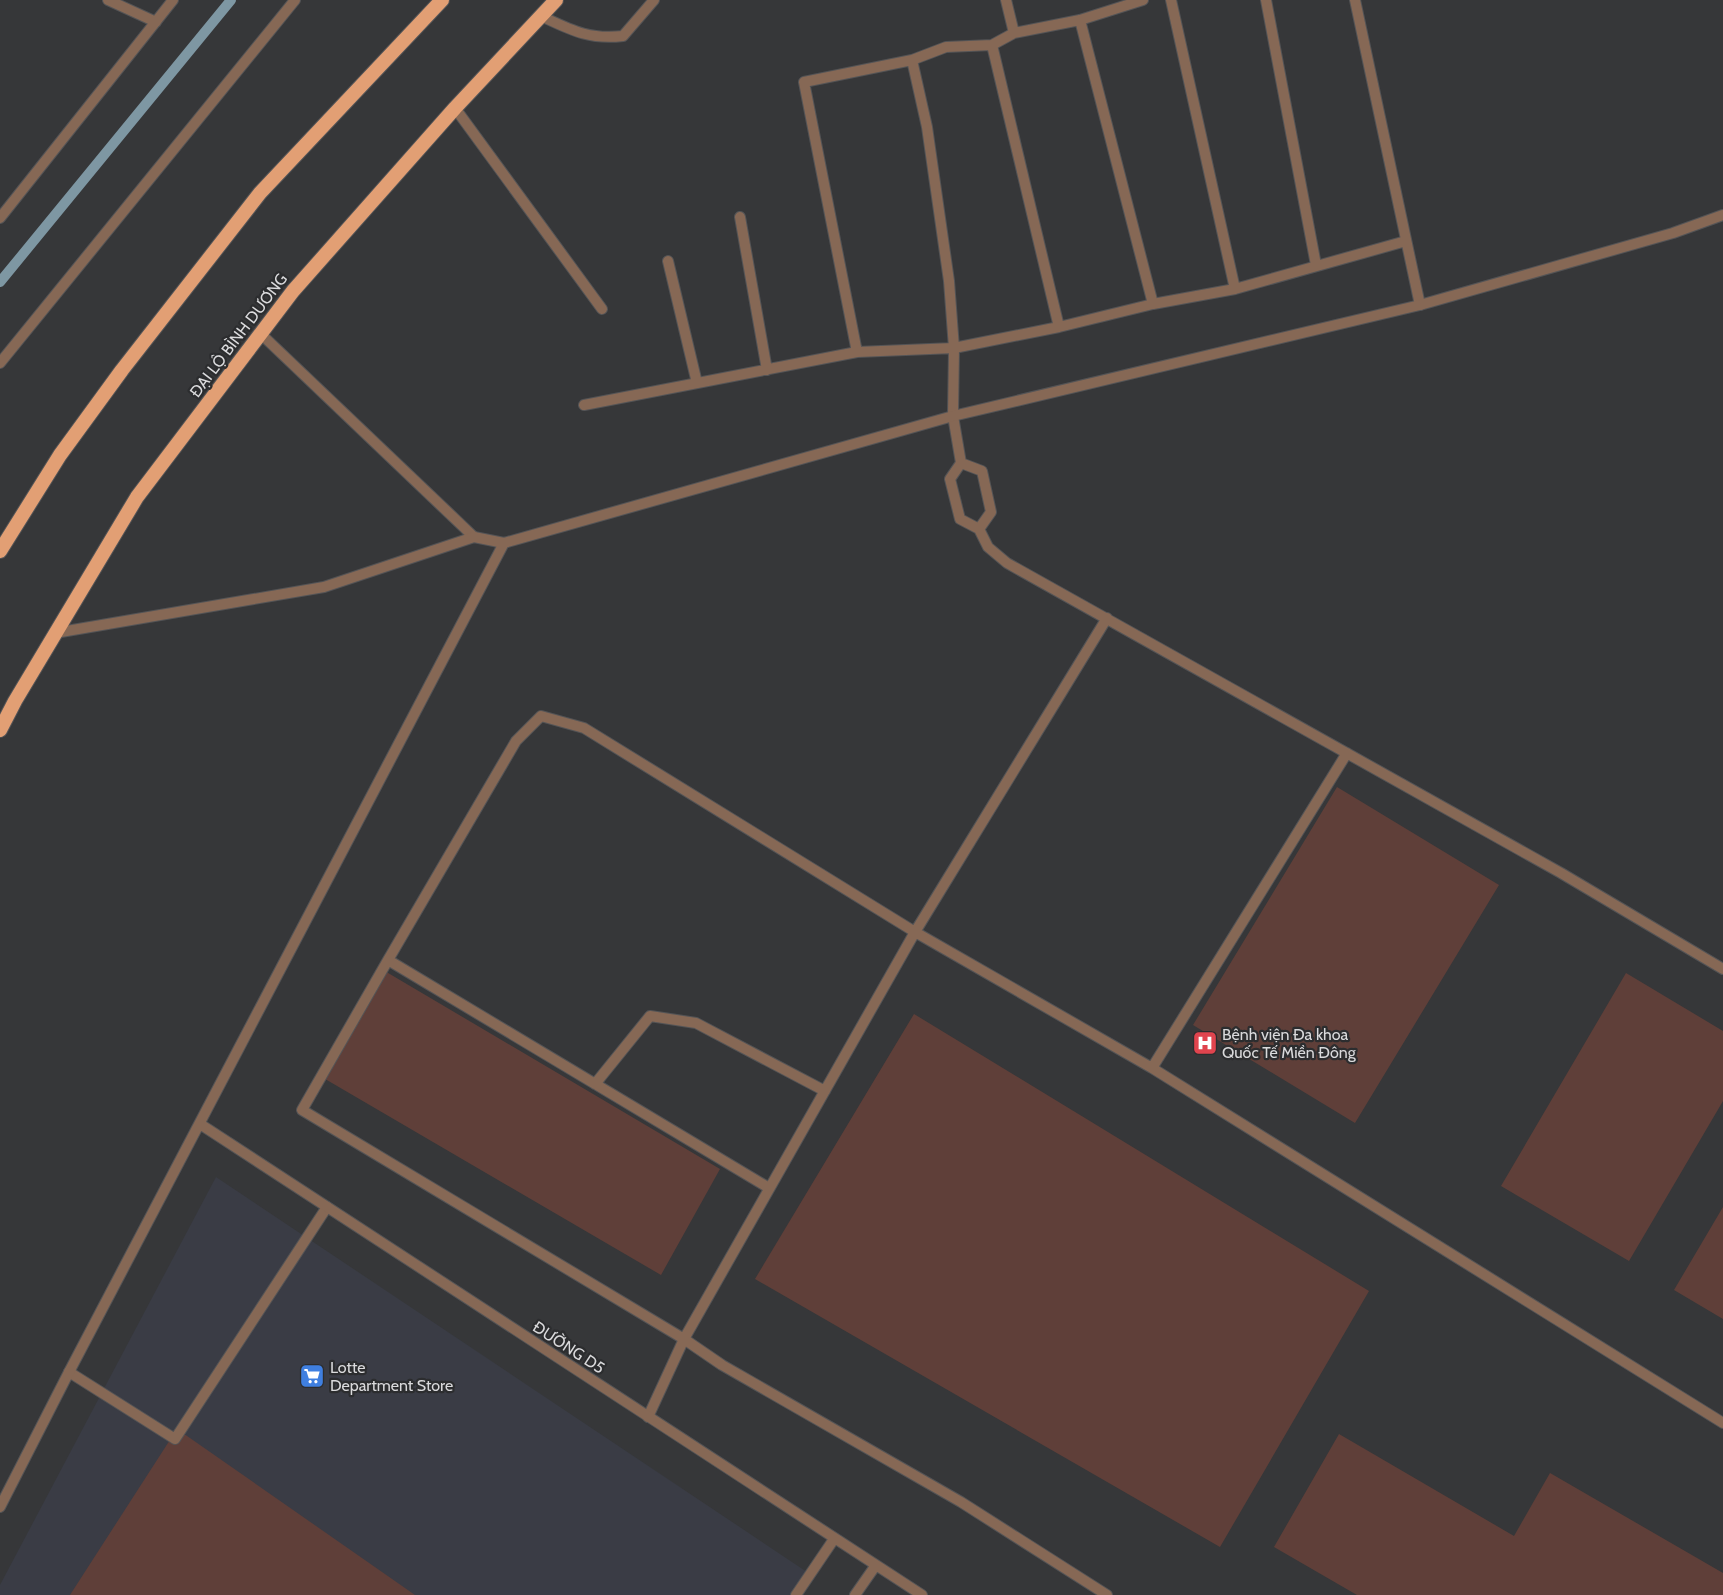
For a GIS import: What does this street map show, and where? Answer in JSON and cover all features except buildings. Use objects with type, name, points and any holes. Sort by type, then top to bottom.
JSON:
[{"type":"highway","points":[[0,551],[60,455],[260,193],[442,0]]},
{"type":"highway","name":"ĐẠI LỘ BÌNH DƯƠNG","points":[[0,730],[55,633],[137,497],[293,291],[456,108],[556,0]]},
{"type":"street","points":[[108,0],[156,22]]},
{"type":"street","points":[[0,218],[173,0]]},
{"type":"street","points":[[0,363],[295,0]]},
{"type":"street","points":[[541,16],[583,35],[606,38],[622,36],[654,0]]},
{"type":"street","points":[[1006,0],[1014,33]]},
{"type":"street","points":[[857,352],[804,82],[912,60],[946,47],[992,45],[1014,33],[1080,20],[1143,0]]},
{"type":"street","points":[[1171,0],[1235,289]]},
{"type":"street","points":[[1266,0],[1316,265]]},
{"type":"street","points":[[1355,0],[1420,305]]},
{"type":"street","points":[[1080,20],[1153,304]]},
{"type":"street","points":[[992,45],[1059,327]]},
{"type":"street","points":[[912,60],[927,127],[949,281],[954,348],[952,416],[961,463],[950,479],[960,519],[980,529],[988,547],[1007,563],[1561,873],[1723,969]]},
{"type":"street","points":[[456,108],[602,309]]},
{"type":"street","points":[[55,633],[324,587],[474,537],[504,543],[952,416],[1420,305],[1673,233],[1723,215]]},
{"type":"street","points":[[740,217],[767,370]]},
{"type":"street","points":[[584,405],[857,352],[954,348],[1059,327],[1153,304],[1235,289],[1406,241]]},
{"type":"street","points":[[668,260],[697,383]]},
{"type":"street","points":[[261,334],[474,537]]},
{"type":"street","points":[[961,463],[982,471],[991,512],[980,529]]},
{"type":"street","points":[[0,1507],[504,543]]},
{"type":"street","points":[[648,1417],[684,1340],[915,932],[1107,618]]},
{"type":"street","points":[[1107,1595],[962,1502],[722,1365],[684,1340],[302,1110],[516,741],[541,716],[584,728],[915,932],[1152,1068],[1723,1423]]},
{"type":"street","points":[[1152,1068],[1347,753]]},
{"type":"street","points":[[388,960],[769,1188]]},
{"type":"street","points":[[595,1084],[650,1016],[696,1023],[825,1091]]},
{"type":"street","name":"ĐƯỜNG D5","points":[[200,1124],[922,1595]]},
{"type":"street","points":[[69,1372],[175,1439],[327,1207]]},
{"type":"street","points":[[796,1595],[834,1539]]},
{"type":"street","points":[[856,1595],[876,1565]]},
{"type":"shaded area","name":"Lotte Department Store","points":[[216,1177],[810,1574],[796,1595],[0,1595],[0,1585]]},
{"type":"waterway","points":[[0,282],[231,0]]},
{"type":"place","name":"Bệnh viện Đa khoa Quốc Tế Miền Đông","points":[[1205,1043]]},
{"type":"place","name":"Lotte Department Store","points":[[312,1376]]}]
